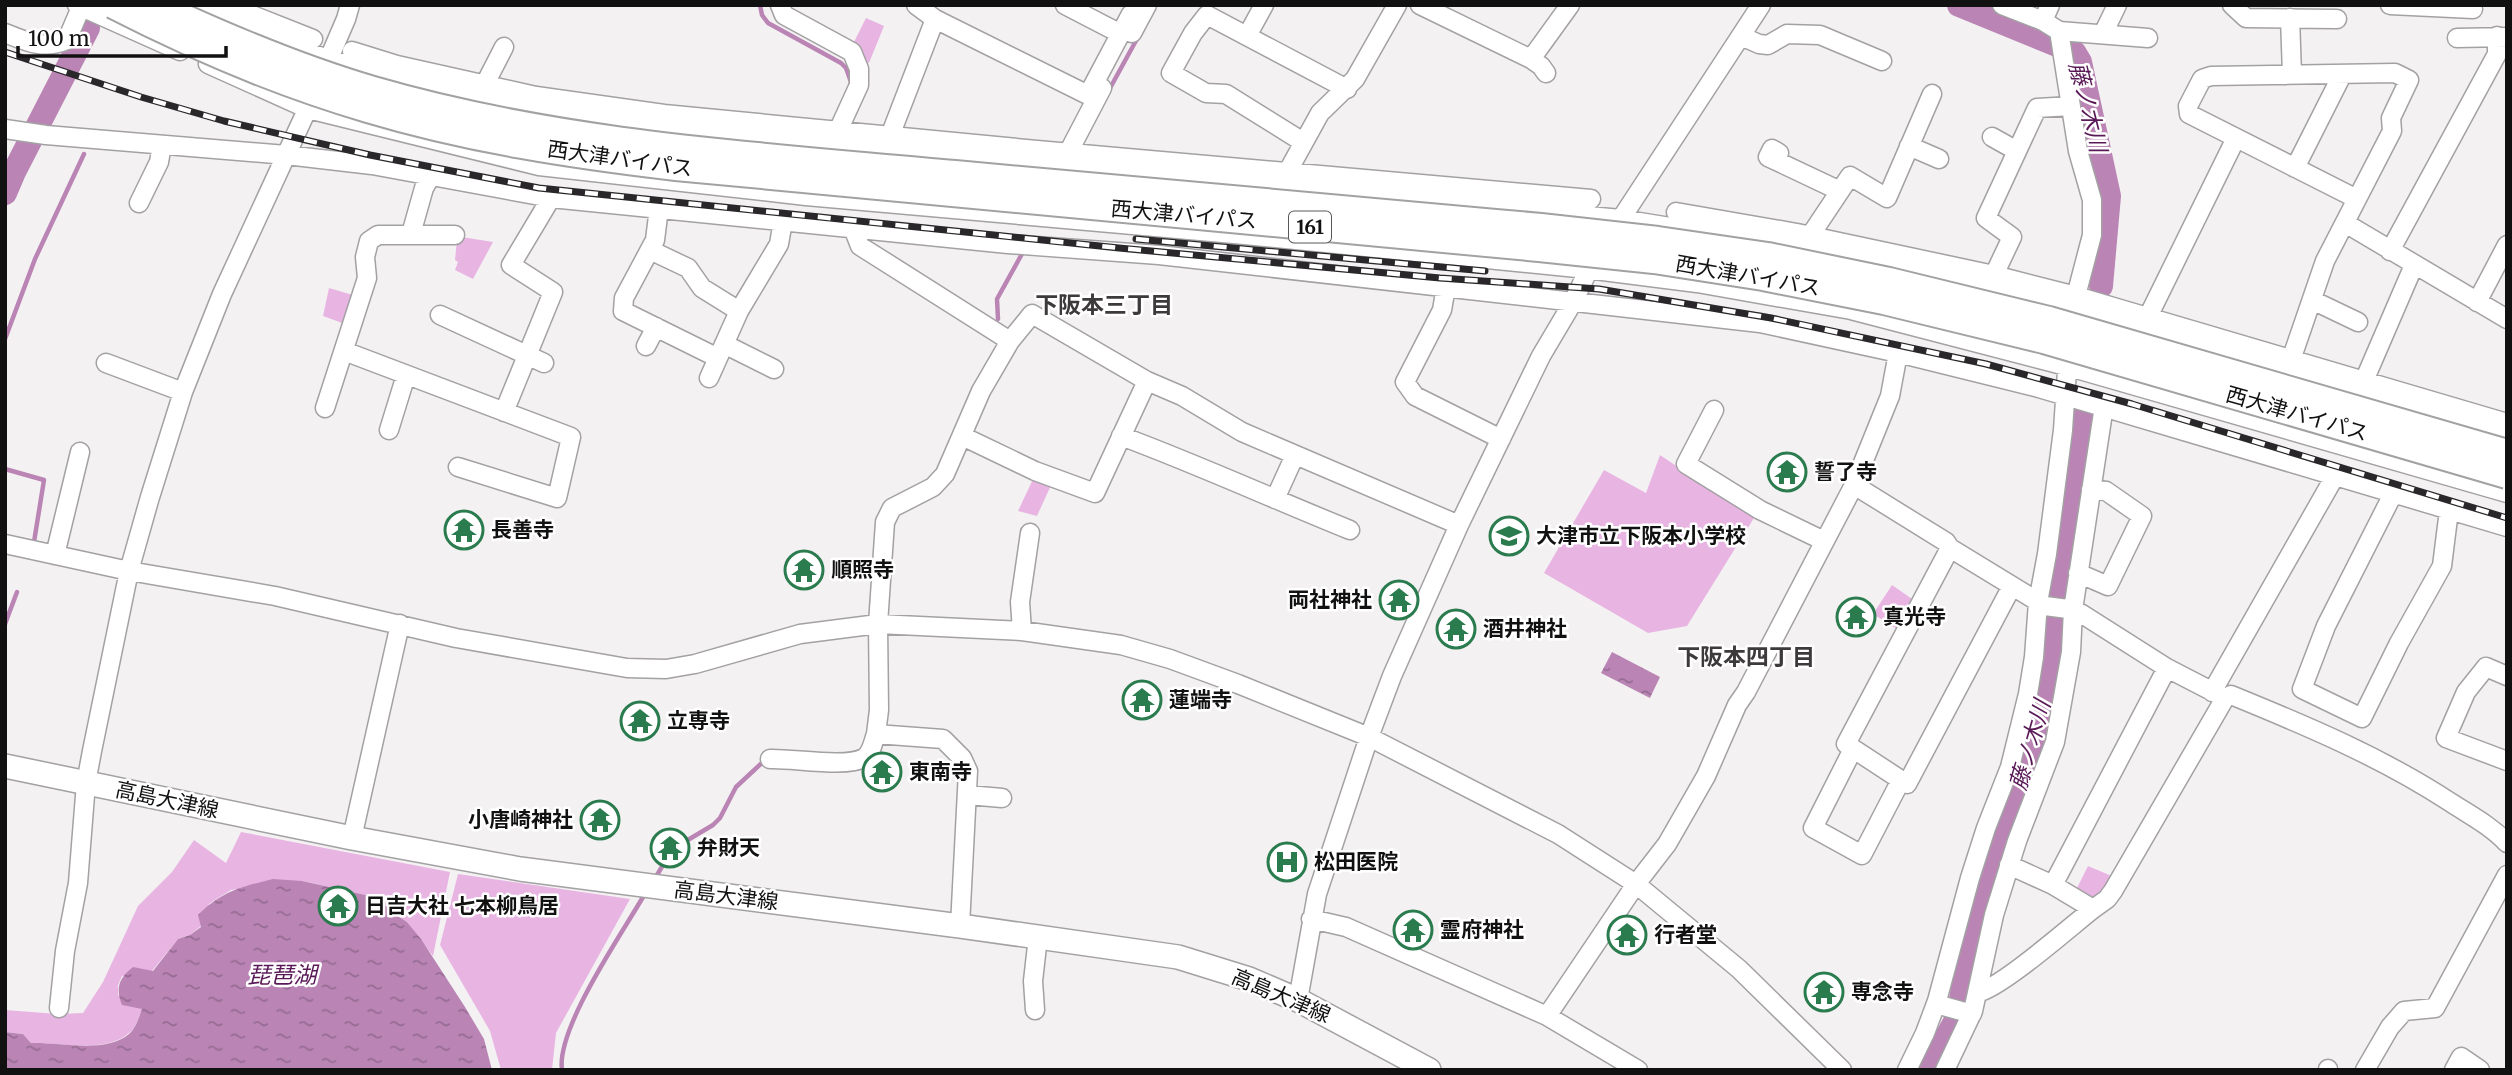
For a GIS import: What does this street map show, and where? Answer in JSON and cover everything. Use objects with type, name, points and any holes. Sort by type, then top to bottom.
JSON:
[{"type":"highway","name":"西大津バイパス","points":[[113,5],[223,58],[295,86],[395,116],[527,146],[689,169],[1539,248],[1654,260],[1763,277],[1884,300],[2044,340],[2507,475]]},
{"type":"highway","name":"西大津バイパス","points":[[156,5],[231,40],[301,67],[374,90],[452,110],[592,136],[780,158],[1541,227],[1768,256],[1889,281],[2049,320],[2507,453]]},
{"type":"main road","name":"高島大津線","points":[[5,766],[352,838],[559,875],[960,926],[1178,957],[1249,979],[1298,1000],[1429,1070]]},
{"type":"street","points":[[190,5],[268,30],[313,39]]},
{"type":"street","points":[[227,5],[268,30],[328,59],[396,72],[485,84],[536,96],[812,137],[838,131],[890,135],[1037,158],[1068,153],[1288,171],[1433,193]]},
{"type":"street","points":[[64,1001],[65,951],[78,883],[86,783],[130,571],[150,497],[183,391],[222,294],[308,109],[350,5]]},
{"type":"street","points":[[780,5],[783,15],[852,52],[859,69],[859,85],[838,131]]},
{"type":"street","points":[[916,5],[935,19],[1088,95],[1131,14]]},
{"type":"street","points":[[1065,5],[1121,34]]},
{"type":"street","points":[[1068,153],[1147,5]]},
{"type":"street","points":[[1247,36],[1264,5]]},
{"type":"street","points":[[1288,171],[1320,113],[1356,79],[1397,5]]},
{"type":"street","points":[[1420,5],[1531,59],[1546,73]]},
{"type":"street","points":[[1531,59],[1570,5]]},
{"type":"street","points":[[1298,1000],[1311,919],[1337,828],[1392,676],[1459,525],[1541,356],[1573,302],[1587,269],[1762,5]]},
{"type":"street","points":[[2002,5],[2047,13],[2060,40],[2078,151],[2092,200],[2092,235],[2065,299]]},
{"type":"street","points":[[2103,34],[2117,5]]},
{"type":"street","points":[[2232,5],[2246,18],[2337,19]]},
{"type":"street","points":[[2390,5],[2473,7],[2464,37],[2502,36],[2497,54],[2390,251]]},
{"type":"street","points":[[5,33],[37,45],[54,46],[67,40],[79,6],[308,109],[539,166],[806,196],[1587,269],[1851,310],[2066,366],[2507,494]]},
{"type":"street","points":[[1303,142],[1226,94],[1206,93],[1171,73],[1192,33],[1207,15],[1347,89]]},
{"type":"street","points":[[2290,18],[2292,75]]},
{"type":"street","points":[[890,135],[935,19]]},
{"type":"street","points":[[1741,36],[1768,45],[1787,34],[1820,35],[1882,61]]},
{"type":"street","points":[[2060,40],[2103,34],[2148,38]]},
{"type":"street","points":[[485,84],[503,47]]},
{"type":"street","points":[[352,51],[396,72],[519,107],[649,127],[812,137],[1555,204],[1621,219],[1742,225],[1810,236],[1871,251]]},
{"type":"street","points":[[2291,360],[2325,261],[2345,223],[2392,131],[2391,118],[2409,80],[2395,73],[2211,76],[2202,79],[2188,106],[2189,114],[2357,199]]},
{"type":"street","points":[[2295,168],[2342,75]]},
{"type":"street","points":[[1810,236],[1850,176],[1887,198],[1932,94]]},
{"type":"street","points":[[1994,275],[2012,237],[1986,218],[2037,108],[2070,106]]},
{"type":"street","points":[[10,129],[46,135],[372,165],[551,198],[804,224],[1159,255],[1760,323],[1898,353],[2065,395],[2507,527]]},
{"type":"street","points":[[804,224],[812,137]]},
{"type":"street","points":[[1992,137],[2017,151]]},
{"type":"street","points":[[1945,1070],[1972,1014],[1994,915],[2009,866],[2055,742],[2071,652],[2071,610],[2091,489],[2108,408],[2122,382],[2143,325],[2236,138]]},
{"type":"street","points":[[139,203],[159,162],[162,145]]},
{"type":"street","points":[[1909,146],[1939,159]]},
{"type":"street","points":[[1779,153],[1772,149],[1768,157],[1840,191]]},
{"type":"street","points":[[1020,244],[1034,216],[1037,158]]},
{"type":"street","points":[[411,233],[424,188],[431,176]]},
{"type":"street","points":[[504,412],[552,292],[510,265],[551,198]]},
{"type":"street","points":[[1472,290],[1476,262],[1479,259],[1486,198]]},
{"type":"street","points":[[1555,204],[1591,199]]},
{"type":"street","points":[[659,208],[655,240],[624,298],[623,311],[656,327],[774,369]]},
{"type":"street","points":[[1676,212],[1994,275],[2143,325],[2463,414],[2507,423]]},
{"type":"street","points":[[709,378],[739,311],[779,244],[783,221]]},
{"type":"street","points":[[2345,223],[2507,319]]},
{"type":"street","points":[[853,228],[860,246],[1010,341]]},
{"type":"street","points":[[325,408],[367,278],[365,257],[369,242],[378,235],[455,235]]},
{"type":"street","points":[[2477,302],[2507,245]]},
{"type":"street","points":[[650,250],[688,268],[702,288],[739,311]]},
{"type":"street","points":[[1906,258],[1987,288],[2065,299],[2076,314],[2143,325],[2291,360],[2364,381],[2463,414],[2507,439]]},
{"type":"street","points":[[2364,381],[2414,265]]},
{"type":"street","points":[[1446,287],[1442,310],[1405,382],[1415,396],[1502,439]]},
{"type":"street","points":[[2312,300],[2358,322]]},
{"type":"street","points":[[770,759],[825,762],[863,759],[870,752],[879,710],[878,624],[885,522],[892,508],[933,487],[945,474],[981,391],[1010,341],[1032,313],[1147,381],[1182,396],[1242,432],[1459,525]]},
{"type":"street","points":[[440,314],[544,363]]},
{"type":"street","points":[[1907,1070],[1936,1004],[1974,865],[2010,767],[2030,681],[2063,430],[2066,366],[2076,314]]},
{"type":"street","points":[[646,346],[656,327]]},
{"type":"street","points":[[344,351],[571,437],[557,498],[458,467]]},
{"type":"street","points":[[1547,1016],[1636,884],[1667,844],[1706,776],[1737,705],[1854,485],[1890,396],[1898,353]]},
{"type":"street","points":[[106,363],[183,391]]},
{"type":"street","points":[[389,430],[406,374]]},
{"type":"street","points":[[962,436],[1035,471],[1095,493],[1147,381]]},
{"type":"street","points":[[1714,410],[1686,464],[1760,510],[1824,541]]},
{"type":"street","points":[[1121,436],[1205,467],[1350,530]]},
{"type":"street","points":[[55,555],[80,452]]},
{"type":"street","points":[[1275,499],[1295,455]]},
{"type":"street","points":[[1977,993],[1984,992],[2001,981],[2108,899],[2335,476]]},
{"type":"street","points":[[1854,485],[2042,604],[2082,614],[2167,668],[2219,695],[2231,695],[2274,711],[2353,746],[2431,790],[2497,832],[2507,843]]},
{"type":"street","points":[[2078,573],[2108,586],[2142,516],[2106,491],[2091,489]]},
{"type":"street","points":[[2362,718],[2302,689],[2326,626],[2393,494]]},
{"type":"street","points":[[2353,746],[2362,718],[2399,643],[2442,566],[2449,510]]},
{"type":"street","points":[[1022,631],[1020,602],[1030,533]]},
{"type":"street","points":[[5,544],[130,571],[275,596],[456,638],[610,666],[666,669],[695,664],[800,634],[878,624],[1022,631],[1121,645],[1170,659],[1369,737],[1558,834],[1636,884],[1739,969],[1842,1070]]},
{"type":"street","points":[[1950,548],[1846,744],[1907,784],[2012,586]]},
{"type":"street","points":[[352,838],[400,624]]},
{"type":"street","points":[[2507,676],[2486,667],[2466,692],[2446,738],[2507,761]]},
{"type":"street","points":[[2053,885],[2167,668]]},
{"type":"street","points":[[876,734],[943,739],[962,758],[968,771],[960,926]]},
{"type":"street","points":[[1853,749],[1813,828],[1861,855],[1900,780]]},
{"type":"street","points":[[968,795],[1002,798]]},
{"type":"street","points":[[2009,866],[2053,885],[2093,909]]},
{"type":"street","points":[[2365,1070],[2390,1027],[2404,1011],[2434,1008],[2507,875]]},
{"type":"street","points":[[1311,919],[1346,927],[1547,1016],[1638,1070]]},
{"type":"street","points":[[1035,1010],[1033,981],[1038,937]]},
{"type":"street","points":[[1936,1004],[1972,1014]]},
{"type":"street","points":[[2454,1070],[2461,1057],[2480,1070]]},
{"type":"shaded area","points":[[866,18],[884,26],[869,63],[862,60],[852,46]]},
{"type":"shaded area","points":[[462,237],[493,242],[473,279],[455,270],[458,262],[455,260],[457,240]]},
{"type":"shaded area","points":[[329,288],[353,295],[345,324],[323,316]]},
{"type":"shaded area","points":[[1660,455],[1754,518],[1687,626],[1648,633],[1544,573],[1604,470],[1646,493]]},
{"type":"shaded area","points":[[1034,477],[1052,483],[1037,516],[1018,511]]},
{"type":"shaded area","points":[[1892,585],[1915,601],[1900,631],[1873,614]]},
{"type":"shaded area","points":[[241,832],[450,872],[433,956],[407,922],[389,910],[378,898],[302,881],[231,890],[209,904],[201,926],[190,935],[178,939],[152,971],[122,976],[118,995],[142,1009],[129,1033],[108,1043],[82,1046],[31,1043],[23,1034],[5,1032],[5,1010],[83,1013],[103,982],[138,906],[172,872],[194,840],[226,863]]},
{"type":"shaded area","points":[[2088,866],[2114,877],[2092,905],[2074,894]]},
{"type":"shaded area","points":[[458,874],[630,899],[556,1033],[552,1070],[501,1070],[490,1031],[440,945]]},
{"type":"water","points":[[1612,652],[1660,677],[1650,698],[1601,673]]},
{"type":"water","name":"琵琶湖","points":[[273,879],[302,881],[379,898],[389,910],[407,922],[421,939],[484,1039],[492,1070],[5,1070],[5,1032],[23,1034],[31,1043],[82,1046],[108,1044],[129,1034],[142,1009],[122,1005],[119,988],[124,975],[133,967],[153,971],[178,939],[201,927],[198,915],[215,900]]},
{"type":"waterway","points":[[760,5],[762,15],[768,23],[841,63],[851,82]]},
{"type":"waterway","name":"藤ノ木川","points":[[1959,5],[2074,52],[2080,62],[2109,196],[2101,286]]},
{"type":"waterway","points":[[5,193],[88,28]]},
{"type":"waterway","points":[[1109,90],[1138,37]]},
{"type":"waterway","points":[[5,339],[35,259],[84,154]]},
{"type":"waterway","points":[[998,319],[997,299],[1023,252]]},
{"type":"waterway","name":"藤ノ木川","points":[[1929,1070],[1958,1016],[1970,949],[2046,693],[2084,409]]},
{"type":"waterway","points":[[5,469],[44,480],[34,542]]},
{"type":"waterway","points":[[5,624],[17,592]]},
{"type":"waterway","points":[[657,875],[669,855],[681,844],[720,818],[736,787],[766,759]]},
{"type":"waterway","points":[[562,1070],[563,1052],[579,1007],[643,897]]},
{"type":"railway","points":[[5,52],[224,121],[370,155],[539,188],[1119,248],[1440,278],[1599,289],[1771,318],[1986,364],[2132,404],[2507,518]]},
{"type":"railway","points":[[1136,239],[1485,271]]},
{"type":"place","name":"誓了寺","points":[[1787,472]]},
{"type":"place","name":"長善寺","points":[[464,530]]},
{"type":"place","name":"大津市立下阪本小学校","points":[[1509,536]]},
{"type":"place","name":"順照寺","points":[[804,570]]},
{"type":"place","name":"両社神社","points":[[1399,600]]},
{"type":"place","name":"真光寺","points":[[1856,617]]},
{"type":"place","name":"酒井神社","points":[[1456,629]]},
{"type":"place","name":"蓮端寺","points":[[1142,700]]},
{"type":"place","name":"立専寺","points":[[640,721]]},
{"type":"place","name":"東南寺","points":[[882,772]]},
{"type":"place","name":"小唐崎神社","points":[[600,820]]},
{"type":"place","name":"弁財天","points":[[670,848]]},
{"type":"place","name":"松田医院","points":[[1287,862]]},
{"type":"place","name":"日吉大社 七本柳鳥居","points":[[338,906]]},
{"type":"place","name":"霊府神社","points":[[1413,930]]},
{"type":"place","name":"行者堂","points":[[1627,935]]},
{"type":"place","name":"専念寺","points":[[1824,992]]},
{"type":"district","name":"下阪本三丁目","points":[[1104,305]]},
{"type":"district","name":"下阪本四丁目","points":[[1746,657]]}]
